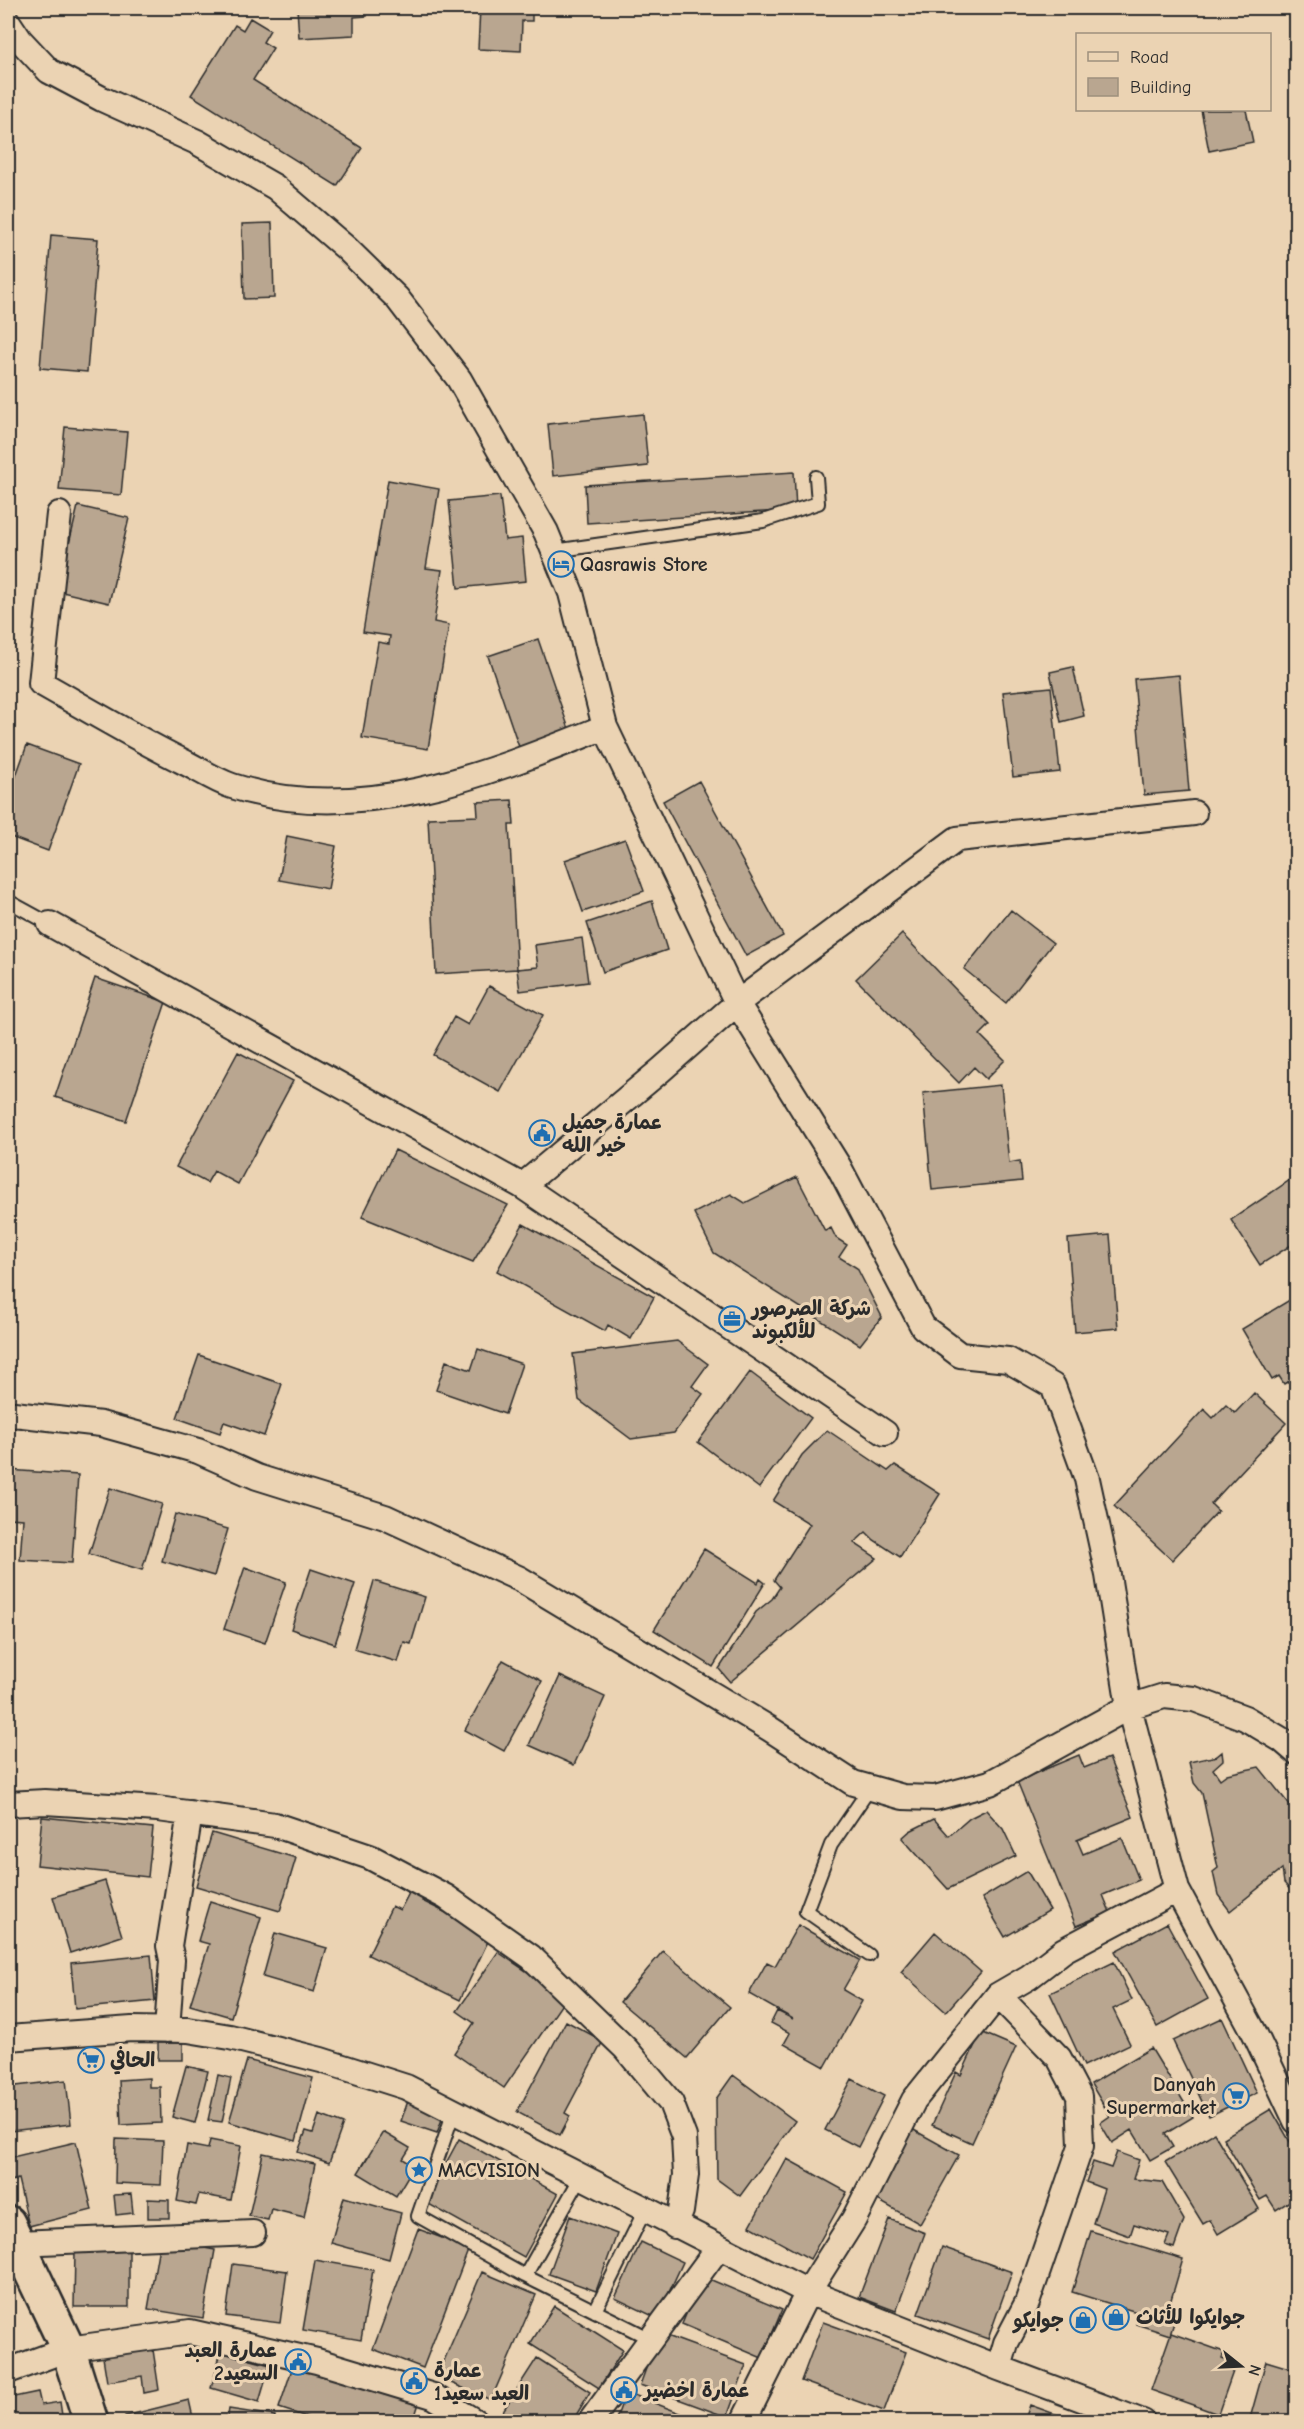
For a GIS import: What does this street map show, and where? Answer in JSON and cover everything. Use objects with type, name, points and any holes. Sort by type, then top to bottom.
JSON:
[{"type":"street","points":[[8,22],[20,40],[49,71],[102,99],[196,142],[275,187],[355,257],[397,298],[459,379],[512,469],[554,550],[571,593],[604,728],[737,1003],[839,1167],[923,1327],[960,1356],[1008,1360],[1053,1386],[1088,1479],[1108,1575],[1129,1707],[1177,1890],[1254,2032],[1296,2121]]},
{"type":"street","points":[[59,514],[41,683],[134,736],[230,785],[279,798],[352,802],[422,790],[510,765],[604,728]]},
{"type":"street","points":[[522,1186],[737,1003],[957,839],[1194,813]]},
{"type":"street","points":[[50,924],[522,1186],[885,1433]]},
{"type":"street","points":[[8,1416],[14,1414],[112,1427],[198,1451],[257,1477],[385,1517],[520,1579],[770,1729],[853,1783],[903,1797],[935,1798],[990,1783],[1129,1707],[1164,1696],[1194,1699],[1245,1718],[1282,1740],[1296,1752]]},
{"type":"street","points":[[8,1804],[45,1802],[190,1813],[275,1825],[370,1857],[446,1898],[531,1957],[626,2049],[671,2103],[684,2137],[686,2175],[681,2211],[675,2226]]},
{"type":"street","points":[[166,2030],[172,1960],[169,1946],[190,1813]]},
{"type":"street","points":[[742,2421],[807,2292],[854,2218],[914,2100],[998,1995],[1029,1977],[1064,1950],[1177,1890]]},
{"type":"street","points":[[998,1995],[1059,2058],[1079,2096],[1081,2146],[1028,2302],[1006,2343],[999,2368]]},
{"type":"street","points":[[8,2038],[132,2029],[188,2030],[230,2037],[321,2060],[406,2086],[807,2292],[999,2368],[1143,2421]]},
{"type":"street","points":[[91,2421],[68,2349],[13,2233],[253,2233]]},
{"type":"street","points":[[591,2421],[718,2248]]},
{"type":"street","points":[[8,2371],[68,2349],[190,2332],[317,2361],[422,2392],[476,2421]]},
{"type":"lane","points":[[554,550],[763,521],[818,503],[816,477]]},
{"type":"lane","points":[[8,902],[50,924]]},
{"type":"lane","points":[[869,1955],[806,1911],[831,1845],[870,1788]]},
{"type":"lane","points":[[454,2111],[418,2216],[525,2276],[651,2339]]},
{"type":"lane","points":[[525,2276],[581,2177]]},
{"type":"lane","points":[[595,2311],[645,2210]]},
{"type":"building","points":[[297,8],[367,8],[367,16],[354,17],[354,35],[299,38]]},
{"type":"building","points":[[480,8],[532,8],[532,21],[522,21],[521,51],[478,49]]},
{"type":"building","points":[[250,18],[270,30],[263,42],[273,48],[253,80],[362,148],[337,186],[191,95],[235,25],[243,30]]},
{"type":"building","points":[[1201,111],[1246,111],[1253,142],[1209,151]]},
{"type":"building","points":[[272,223],[274,298],[244,299],[242,224]]},
{"type":"building","points":[[51,235],[98,239],[87,372],[40,368]]},
{"type":"building","points":[[643,414],[648,466],[553,476],[548,424]]},
{"type":"building","points":[[65,427],[127,432],[121,495],[59,490]]},
{"type":"building","points":[[794,472],[796,510],[587,523],[585,485]]},
{"type":"building","points":[[388,480],[439,489],[426,568],[442,570],[434,622],[449,625],[428,749],[362,738],[378,642],[389,644],[390,636],[363,632]]},
{"type":"building","points":[[500,496],[505,540],[522,538],[526,581],[458,588],[449,501]]},
{"type":"building","points":[[78,506],[129,518],[109,603],[58,591]]},
{"type":"building","points":[[538,639],[569,729],[519,747],[488,656]]},
{"type":"building","points":[[1073,667],[1084,716],[1061,722],[1050,672]]},
{"type":"building","points":[[1179,675],[1189,791],[1144,795],[1134,679]]},
{"type":"building","points":[[1051,687],[1060,772],[1013,777],[1003,692]]},
{"type":"building","points":[[11,701],[14,744],[8,745],[8,702]]},
{"type":"building","points":[[27,745],[79,764],[48,851],[8,836],[14,809],[8,806],[8,798]]},
{"type":"building","points":[[699,781],[783,936],[746,956],[663,801]]},
{"type":"building","points":[[512,800],[514,825],[509,825],[517,969],[436,974],[428,818],[478,816],[477,802]]},
{"type":"building","points":[[287,836],[336,846],[328,889],[279,880]]},
{"type":"building","points":[[625,839],[644,891],[583,912],[565,860]]},
{"type":"building","points":[[652,901],[667,950],[603,972],[587,923]]},
{"type":"building","points":[[1011,910],[1053,943],[1006,1003],[964,969]]},
{"type":"building","points":[[902,934],[990,1025],[980,1035],[1005,1060],[986,1079],[974,1067],[959,1083],[856,979]]},
{"type":"building","points":[[582,938],[588,982],[520,991],[517,969],[538,967],[535,945]]},
{"type":"building","points":[[95,978],[166,1002],[126,1121],[55,1097]]},
{"type":"building","points":[[489,986],[543,1015],[500,1092],[433,1055],[454,1017],[468,1025]]},
{"type":"building","points":[[238,1052],[293,1081],[238,1184],[214,1171],[207,1183],[176,1167]]},
{"type":"building","points":[[1001,1085],[1009,1163],[1020,1161],[1022,1181],[932,1190],[923,1093]]},
{"type":"building","points":[[395,1150],[508,1205],[473,1262],[362,1217]]},
{"type":"building","points":[[1296,1176],[1296,1242],[1260,1265],[1231,1220]]},
{"type":"building","points":[[797,1177],[825,1231],[831,1228],[836,1238],[847,1245],[839,1257],[857,1268],[882,1317],[860,1345],[714,1253],[694,1213],[731,1194],[745,1203]]},
{"type":"building","points":[[523,1224],[654,1297],[631,1339],[608,1325],[605,1331],[497,1271]]},
{"type":"building","points":[[1110,1235],[1118,1328],[1075,1332],[1068,1239]]},
{"type":"building","points":[[1293,1298],[1296,1303],[1296,1377],[1284,1384],[1279,1376],[1272,1380],[1242,1329]]},
{"type":"building","points":[[677,1341],[708,1364],[692,1386],[703,1394],[674,1433],[631,1439],[579,1400],[573,1354]]},
{"type":"building","points":[[478,1349],[522,1364],[505,1414],[436,1390],[446,1361],[471,1370]]},
{"type":"building","points":[[199,1355],[282,1384],[264,1436],[224,1422],[220,1433],[177,1418]]},
{"type":"building","points":[[750,1372],[811,1418],[759,1488],[698,1442]]},
{"type":"building","points":[[1254,1393],[1286,1423],[1211,1504],[1218,1511],[1172,1560],[1114,1506],[1204,1409],[1213,1418],[1226,1405],[1235,1413]]},
{"type":"building","points":[[827,1430],[888,1471],[895,1465],[940,1494],[900,1557],[866,1532],[854,1543],[877,1558],[730,1682],[719,1669],[756,1612],[772,1599],[780,1587],[774,1580],[810,1524],[773,1501],[802,1455]]},
{"type":"building","points":[[8,1470],[78,1475],[72,1563],[20,1560],[23,1519],[8,1518]]},
{"type":"building","points":[[110,1488],[162,1504],[142,1570],[89,1554]]},
{"type":"building","points":[[175,1514],[228,1529],[214,1576],[162,1561]]},
{"type":"building","points":[[704,1549],[758,1583],[760,1579],[765,1583],[713,1667],[654,1630]]},
{"type":"building","points":[[245,1567],[286,1582],[265,1643],[224,1629]]},
{"type":"building","points":[[311,1569],[355,1584],[335,1644],[291,1629]]},
{"type":"building","points":[[374,1581],[425,1597],[411,1644],[404,1642],[398,1662],[354,1649]]},
{"type":"building","points":[[503,1660],[542,1681],[504,1751],[465,1730]]},
{"type":"building","points":[[560,1676],[605,1697],[574,1765],[529,1745]]},
{"type":"building","points":[[1222,1752],[1223,1760],[1213,1769],[1220,1779],[1227,1774],[1259,1767],[1296,1813],[1296,1896],[1284,1883],[1282,1869],[1230,1911],[1218,1895],[1213,1872],[1218,1868],[1202,1793],[1194,1783],[1189,1762],[1217,1756]]},
{"type":"building","points":[[1079,1755],[1084,1768],[1109,1758],[1133,1817],[1077,1840],[1083,1854],[1122,1838],[1139,1880],[1103,1895],[1110,1912],[1076,1926],[1017,1781]]},
{"type":"building","points":[[986,1810],[1003,1829],[1016,1856],[948,1889],[902,1838],[910,1831],[934,1819],[949,1836],[970,1818]]},
{"type":"building","points":[[42,1817],[153,1828],[148,1877],[37,1865]]},
{"type":"building","points":[[212,1833],[296,1858],[280,1911],[196,1886]]},
{"type":"building","points":[[1027,1871],[1050,1910],[1005,1937],[982,1898]]},
{"type":"building","points":[[399,1875],[428,1889],[422,1901],[491,1935],[460,2000],[368,1955],[392,1906],[400,1910],[409,1893],[394,1885]]},
{"type":"building","points":[[105,1881],[122,1936],[70,1953],[53,1897]]},
{"type":"building","points":[[210,1901],[261,1917],[231,2017],[190,2005],[209,1944],[198,1941]]},
{"type":"building","points":[[1167,1923],[1208,1999],[1157,2027],[1115,1951]]},
{"type":"building","points":[[798,1925],[860,1960],[843,1990],[862,2001],[825,2067],[784,2044],[790,2033],[771,2023],[777,2011],[793,2019],[749,1994],[767,1962],[775,1966]]},
{"type":"building","points":[[935,1932],[981,1972],[946,2012],[901,1972]]},
{"type":"building","points":[[275,1933],[327,1948],[314,1992],[263,1977]]},
{"type":"building","points":[[663,1951],[730,2007],[687,2058],[620,2002]]},
{"type":"building","points":[[498,1952],[566,1998],[504,2088],[454,2053],[474,2023],[457,2011]]},
{"type":"building","points":[[151,1955],[155,2001],[75,2009],[71,1963]]},
{"type":"building","points":[[1114,1962],[1132,2000],[1113,2009],[1130,2044],[1084,2066],[1050,1993]]},
{"type":"building","points":[[1222,2018],[1257,2093],[1209,2116],[1173,2041]]},
{"type":"building","points":[[566,2021],[603,2041],[565,2113],[570,2116],[560,2135],[517,2112]]},
{"type":"building","points":[[981,2032],[1016,2047],[972,2143],[932,2125],[956,2072],[961,2075]]},
{"type":"building","points":[[158,2043],[183,2043],[183,2060],[158,2060]]},
{"type":"building","points":[[1151,2048],[1193,2117],[1165,2134],[1173,2147],[1150,2160],[1132,2130],[1112,2143],[1100,2123],[1110,2116],[1091,2084]]},
{"type":"building","points":[[247,2060],[313,2078],[296,2141],[229,2122]]},
{"type":"building","points":[[186,2066],[208,2071],[195,2123],[172,2117]]},
{"type":"building","points":[[218,2075],[231,2078],[222,2122],[208,2120]]},
{"type":"building","points":[[733,2075],[795,2121],[740,2196],[717,2179],[716,2099]]},
{"type":"building","points":[[149,2078],[149,2087],[160,2087],[161,2123],[121,2125],[119,2080]]},
{"type":"building","points":[[852,2079],[884,2096],[858,2147],[825,2130]]},
{"type":"building","points":[[66,2080],[71,2124],[10,2131],[8,2087]]},
{"type":"building","points":[[409,2098],[445,2111],[437,2133],[401,2121]]},
{"type":"building","points":[[1271,2109],[1296,2152],[1296,2197],[1276,2210],[1267,2196],[1260,2200],[1223,2138]]},
{"type":"building","points":[[319,2115],[343,2124],[329,2163],[298,2152],[306,2131],[313,2133]]},
{"type":"building","points":[[912,2129],[959,2155],[920,2224],[874,2198]]},
{"type":"building","points":[[383,2132],[410,2148],[403,2159],[414,2166],[396,2196],[358,2173]]},
{"type":"building","points":[[1214,2133],[1259,2209],[1218,2234],[1210,2220],[1203,2224],[1165,2162]]},
{"type":"building","points":[[116,2139],[163,2141],[161,2185],[115,2183]]},
{"type":"building","points":[[459,2139],[558,2194],[524,2257],[425,2202]]},
{"type":"building","points":[[210,2140],[241,2146],[231,2200],[199,2194],[196,2205],[177,2201],[187,2145],[208,2149]]},
{"type":"building","points":[[76,2142],[92,2210],[29,2226],[18,2179],[8,2182],[8,2158]]},
{"type":"building","points":[[1117,2152],[1139,2160],[1133,2179],[1162,2182],[1184,2220],[1174,2248],[1165,2245],[1169,2235],[1134,2224],[1130,2236],[1093,2223],[1104,2189],[1086,2182],[1093,2162],[1111,2168]]},
{"type":"building","points":[[263,2153],[315,2164],[304,2217],[271,2209],[268,2220],[249,2216]]},
{"type":"building","points":[[787,2159],[847,2192],[810,2259],[750,2226]]},
{"type":"building","points":[[131,2194],[133,2213],[116,2215],[114,2195]]},
{"type":"building","points":[[344,2197],[401,2213],[389,2259],[331,2243]]},
{"type":"building","points":[[148,2199],[169,2200],[169,2218],[148,2218]]},
{"type":"building","points":[[570,2216],[617,2234],[596,2291],[549,2274]]},
{"type":"building","points":[[889,2219],[925,2233],[896,2311],[859,2297]]},
{"type":"building","points":[[418,2229],[469,2248],[423,2368],[373,2349]]},
{"type":"building","points":[[1091,2231],[1183,2259],[1168,2310],[1177,2313],[1170,2335],[1136,2324],[1140,2313],[1072,2292]]},
{"type":"building","points":[[160,2240],[215,2250],[203,2318],[148,2309]]},
{"type":"building","points":[[641,2242],[683,2262],[657,2318],[615,2298]]},
{"type":"building","points":[[942,2247],[1012,2272],[988,2339],[918,2314]]},
{"type":"building","points":[[75,2251],[129,2251],[129,2307],[74,2307]]},
{"type":"building","points":[[315,2260],[373,2270],[361,2340],[303,2330]]},
{"type":"building","points":[[233,2264],[287,2271],[280,2323],[226,2316]]},
{"type":"building","points":[[482,2272],[536,2295],[491,2400],[437,2377]]},
{"type":"building","points":[[702,2276],[782,2310],[762,2358],[682,2324]]},
{"type":"building","points":[[1290,2280],[1296,2281],[1296,2311],[1290,2311]]},
{"type":"building","points":[[554,2306],[623,2350],[599,2388],[530,2344]]},
{"type":"building","points":[[823,2322],[906,2352],[884,2411],[801,2381]]},
{"type":"building","points":[[659,2333],[746,2365],[727,2417],[640,2385]]},
{"type":"building","points":[[1171,2333],[1224,2352],[1222,2358],[1236,2363],[1218,2414],[1151,2390]]},
{"type":"building","points":[[152,2343],[159,2390],[144,2393],[142,2376],[107,2382],[102,2351]]},
{"type":"building","points":[[221,2352],[270,2365],[259,2402],[211,2388]]},
{"type":"building","points":[[537,2358],[590,2392],[572,2422],[507,2422],[499,2417]]},
{"type":"building","points":[[295,2360],[420,2400],[413,2422],[322,2422],[279,2408]]},
{"type":"building","points":[[1266,2361],[1296,2370],[1296,2422],[1249,2422]]},
{"type":"building","points":[[38,2392],[41,2405],[60,2402],[63,2422],[13,2422],[9,2398]]},
{"type":"building","points":[[626,2392],[693,2418],[692,2422],[615,2422]]},
{"type":"building","points":[[189,2400],[194,2422],[126,2422],[125,2416]]},
{"type":"building","points":[[1030,2405],[1077,2422],[1024,2422]]},
{"type":"building","points":[[229,2409],[275,2416],[274,2422],[227,2422]]},
{"type":"place","name":"Qasrawis Store","points":[[561,564]]},
{"type":"place","name":"عمارة جميل خير الله","points":[[542,1133]]},
{"type":"place","name":"شركة الصرصور للألكبوند","points":[[732,1319]]},
{"type":"place","name":"الحافي","points":[[91,2060]]},
{"type":"place","name":"Danyah Supermarket","points":[[1236,2096]]},
{"type":"place","name":"MACVISION","points":[[419,2170]]},
{"type":"place","name":"جوايكوا للأثاث","points":[[1116,2317]]},
{"type":"place","name":"جوايكو","points":[[1083,2320]]},
{"type":"place","name":"عمارة العبد السعيد2","points":[[298,2362]]},
{"type":"place","name":"عمارة العبد سعيد1","points":[[414,2381]]},
{"type":"place","name":"عمارة اخضير","points":[[624,2390]]}]
